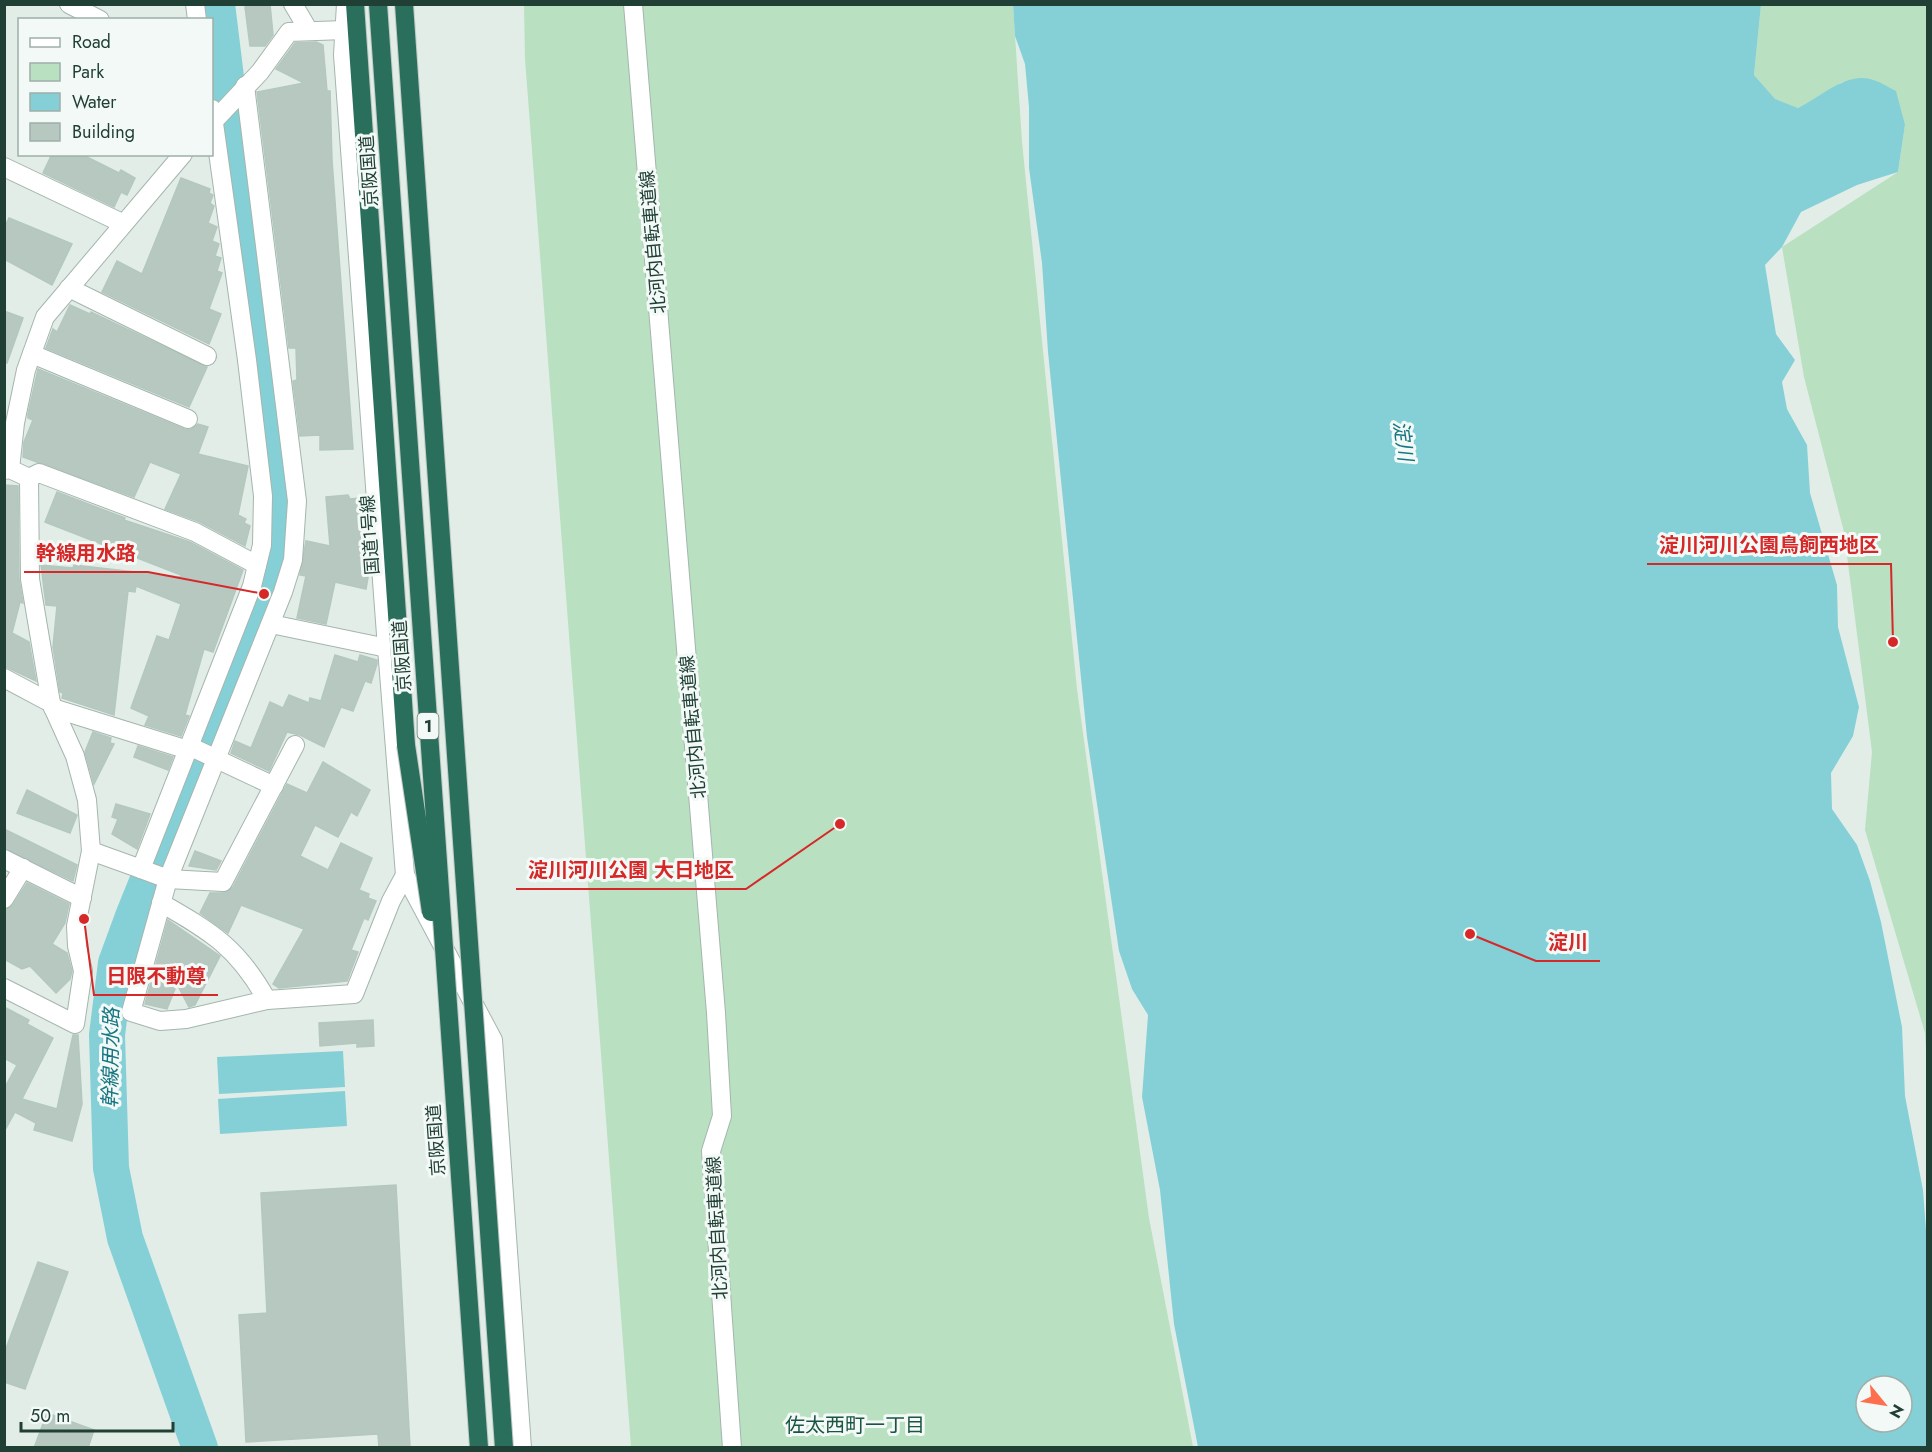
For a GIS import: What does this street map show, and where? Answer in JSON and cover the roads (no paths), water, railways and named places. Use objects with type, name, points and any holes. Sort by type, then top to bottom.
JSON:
[{"type":"highway","name":"国道1号線","points":[[355,4],[406,744],[419,844],[448,1008]]},
{"type":"highway","name":"京阪国道","points":[[378,4],[478,1448]]},
{"type":"highway","name":"1","points":[[404,4],[504,1448]]},
{"type":"street","points":[[69,4],[96,18]]},
{"type":"street","points":[[293,4],[309,31]]},
{"type":"street","points":[[346,4],[344,66],[405,875],[493,1040],[522,1448]]},
{"type":"street","name":"北河内自転車道線","points":[[633,4],[716,1013],[722,1116],[711,1151],[732,1448]]},
{"type":"street","points":[[143,869],[252,586],[262,545],[263,496],[214,117],[260,72],[289,32],[345,30]]},
{"type":"street","points":[[243,88],[297,501],[297,532],[293,560],[271,624],[166,878],[131,1012],[160,1021],[186,1019],[267,1000],[354,994],[391,901],[405,875]]},
{"type":"street","points":[[181,156],[122,223],[45,317],[32,354],[15,423],[7,470],[29,478],[39,473],[59,480],[195,532],[257,565]]},
{"type":"street","points":[[7,173],[122,223]]},
{"type":"street","points":[[69,288],[207,356]]},
{"type":"street","points":[[32,354],[188,419]]},
{"type":"street","points":[[4,988],[75,1024],[83,971],[76,946],[76,926],[91,851],[87,800],[75,756],[52,705],[30,579],[29,478]]},
{"type":"street","points":[[271,624],[387,648]]},
{"type":"street","points":[[4,678],[52,705],[215,757],[274,786]]},
{"type":"street","points":[[91,851],[166,878],[223,882],[295,745]]},
{"type":"street","points":[[4,859],[82,898]]},
{"type":"street","points":[[4,899],[23,868]]},
{"type":"street","points":[[161,903],[202,926],[226,944],[251,970],[267,1000]]},
{"type":"water","points":[[1013,5],[1761,5],[1754,75],[1775,99],[1798,108],[1842,83],[1860,78],[1873,80],[1896,91],[1905,125],[1898,172],[1857,185],[1801,212],[1782,247],[1765,265],[1776,334],[1795,360],[1782,382],[1787,409],[1807,445],[1810,493],[1837,585],[1838,627],[1859,707],[1853,736],[1831,773],[1832,809],[1857,845],[1870,881],[1881,922],[1902,1027],[1905,1096],[1923,1190],[1927,1244],[1927,1447],[1198,1447],[1174,1324],[1160,1190],[1142,1097],[1148,1015],[1132,989],[1119,951],[1087,737],[1048,352],[1042,263],[1029,168],[1029,107],[1025,64],[1015,36]]},
{"type":"water","points":[[343,1051],[345,1087],[219,1094],[217,1057]]},
{"type":"water","points":[[345,1091],[347,1126],[220,1134],[218,1099]]},
{"type":"waterway","name":"幹線用水路","points":[[200,1448],[125,1238],[111,1168],[107,1035],[116,963],[264,594],[277,551],[279,509],[217,4]]},
{"type":"place","name":"幹線用水路","points":[[264,594]]},
{"type":"place","name":"淀川河川公園鳥飼西地区","points":[[1893,642]]},
{"type":"place","name":"淀川河川公園 大日地区","points":[[840,824]]},
{"type":"place","name":"日限不動尊","points":[[84,919]]},
{"type":"place","name":"淀川","points":[[1470,934]]},
{"type":"district","name":"佐太西町一丁目","points":[[855,1425]]}]
